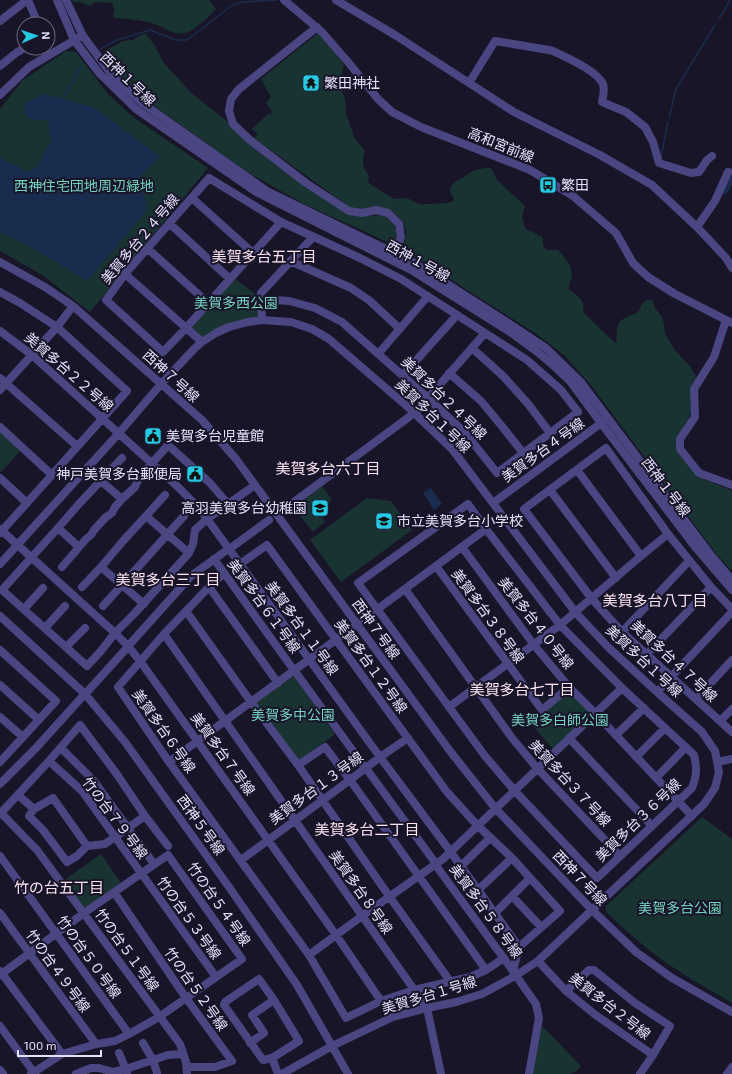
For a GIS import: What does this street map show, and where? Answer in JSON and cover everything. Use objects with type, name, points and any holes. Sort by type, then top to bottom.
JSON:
[{"type":"street","points":[[0,21],[28,0],[35,16]]},
{"type":"street","name":"西神１号線","points":[[57,0],[74,40],[100,74],[136,109],[256,192],[412,270],[481,313],[529,346],[555,367],[570,381],[696,548],[732,590]]},
{"type":"street","name":"西神１号線","points":[[66,0],[83,36],[112,75],[142,103],[267,190],[413,262],[546,348],[580,381],[710,554],[732,580]]},
{"type":"street","points":[[336,0],[394,35],[514,112],[600,155],[652,185],[697,227],[726,258],[732,268]]},
{"type":"street","name":"高和宮前線","points":[[285,1],[322,32],[378,99],[392,112],[421,127],[530,170],[573,196],[616,233],[633,263],[648,277],[675,294],[729,322]]},
{"type":"street","points":[[317,27],[239,89],[231,99],[229,111],[233,124],[250,140],[306,183],[349,211],[362,214],[376,210],[388,213],[399,224],[401,237],[395,253]]},
{"type":"street","points":[[0,95],[29,67],[83,36]]},
{"type":"street","points":[[469,83],[495,41],[553,51],[594,73],[603,84],[604,90],[602,102],[626,112],[645,127],[653,142],[659,163],[691,173],[699,172],[707,160],[712,156]]},
{"type":"street","points":[[0,66],[16,53]]},
{"type":"street","points":[[697,227],[715,201],[728,172]]},
{"type":"street","name":"美賀多台２４号線","points":[[261,299],[289,301],[315,308],[342,322],[379,353],[466,434],[497,473],[578,412],[561,390],[527,360],[428,296],[401,279],[281,222],[209,178],[125,274],[106,300],[162,352],[186,328],[281,222]]},
{"type":"street","points":[[192,198],[253,253]]},
{"type":"street","points":[[169,223],[230,279]]},
{"type":"street","points":[[262,320],[261,293],[313,237]]},
{"type":"street","points":[[147,248],[208,303]]},
{"type":"street","points":[[290,261],[351,288],[370,301],[400,329]]},
{"type":"street","name":"西神７号線","points":[[0,262],[45,287],[73,306],[202,420],[236,459],[356,625],[450,751],[495,808],[592,910],[636,952],[672,978],[732,1012]]},
{"type":"street","points":[[125,274],[202,342]]},
{"type":"street","points":[[0,292],[57,327],[127,392],[1,531]]},
{"type":"street","points":[[379,353],[428,296]]},
{"type":"street","points":[[0,390],[3,380],[32,355],[57,327],[73,306]]},
{"type":"street","points":[[403,375],[456,314]]},
{"type":"street","name":"美賀多台１号線","points":[[0,564],[119,433],[161,384],[202,342],[216,333],[230,327],[262,320],[291,322],[312,329],[329,338],[412,415],[452,449],[576,613],[609,648],[702,732],[715,751],[719,772],[715,788],[704,804],[538,961],[515,976],[482,994],[456,1002],[393,1017],[332,1046],[282,1074]]},
{"type":"street","points":[[729,322],[714,357],[694,389],[695,417],[680,439],[680,449],[699,473],[732,485]]},
{"type":"street","name":"美賀多台２２号線","points":[[0,331],[32,355],[119,433]]},
{"type":"street","points":[[283,510],[412,415],[485,333]]},
{"type":"street","points":[[472,348],[503,376],[529,405],[550,433]]},
{"type":"street","points":[[450,373],[481,401],[523,453]]},
{"type":"street","points":[[3,380],[78,446]]},
{"type":"street","name":"美賀多台４号線","points":[[493,503],[608,419]]},
{"type":"street","points":[[0,427],[52,475]]},
{"type":"street","name":"美賀多台１１号線","points":[[119,433],[178,487],[207,519],[519,947]]},
{"type":"street","points":[[62,567],[86,539],[91,536],[94,530],[106,517],[112,513],[122,499],[135,487],[139,478],[168,445],[210,483],[228,504]]},
{"type":"street","name":"美賀多台４７号線","points":[[732,611],[668,534],[606,448],[524,509],[592,599],[622,632],[732,732]]},
{"type":"street","points":[[122,458],[2,590],[87,666],[115,633],[144,604],[189,553],[193,544],[195,530],[207,519],[255,485]]},
{"type":"street","points":[[577,470],[641,556]]},
{"type":"street","points":[[0,478],[27,503]]},
{"type":"street","points":[[101,481],[122,499]]},
{"type":"street","points":[[550,490],[616,578]]},
{"type":"street","points":[[82,587],[165,494]]},
{"type":"street","name":"美賀多台３６号線","points":[[468,504],[486,530],[560,626],[622,688],[694,755],[696,764],[696,778],[692,788],[597,878],[514,790],[485,756],[358,583],[468,504]]},
{"type":"street","points":[[146,516],[189,553]]},
{"type":"street","points":[[103,606],[184,516]]},
{"type":"street","points":[[0,784],[36,748],[191,576],[269,520]]},
{"type":"street","points":[[58,528],[79,547]]},
{"type":"street","points":[[169,762],[486,530]]},
{"type":"street","name":"美賀多台７号線","points":[[1,531],[128,646],[336,935],[381,1001]]},
{"type":"street","points":[[449,707],[560,626],[668,534]]},
{"type":"street","name":"美賀多台１２号線","points":[[240,564],[267,545],[447,792],[477,825],[512,858],[560,911],[542,928]]},
{"type":"street","name":"美賀多台４０号線","points":[[462,547],[534,645],[569,687],[692,816]]},
{"type":"street","name":"美賀多台６１号線","points":[[214,560],[366,769]]},
{"type":"street","points":[[622,632],[690,561]]},
{"type":"street","name":"美賀多台３８号線","points":[[436,566],[542,710],[569,687]]},
{"type":"street","points":[[101,567],[144,604]]},
{"type":"street","name":"美賀多台６号線","points":[[224,573],[186,610],[118,687],[169,762],[309,955],[346,1018],[381,1001],[414,990],[470,977],[486,970],[504,958]]},
{"type":"street","points":[[209,587],[278,683]]},
{"type":"street","points":[[647,654],[711,587]]},
{"type":"street","points":[[24,609],[43,588]]},
{"type":"street","name":"美賀多台３７号線","points":[[405,589],[512,738],[537,768],[620,856]]},
{"type":"street","points":[[45,628],[65,606]]},
{"type":"street","points":[[186,610],[298,765],[450,981]]},
{"type":"street","points":[[657,692],[732,611]]},
{"type":"street","name":"西神５号線","points":[[0,616],[85,694],[125,742],[297,985],[348,1074]]},
{"type":"street","points":[[66,647],[84,628]]},
{"type":"street","name":"美賀多台８号線","points":[[164,634],[427,1008]]},
{"type":"street","points":[[0,650],[56,701],[0,762]]},
{"type":"street","points":[[696,699],[732,660]]},
{"type":"street","points":[[0,685],[39,720]]},
{"type":"street","points":[[309,955],[442,859],[622,688]]},
{"type":"street","points":[[616,735],[644,708]]},
{"type":"street","points":[[720,722],[732,709]]},
{"type":"street","points":[[0,717],[23,737]]},
{"type":"street","points":[[0,813],[49,762],[80,725],[168,846]]},
{"type":"street","points":[[636,757],[665,728]]},
{"type":"street","name":"美賀多台１３号線","points":[[241,860],[408,738]]},
{"type":"street","points":[[569,738],[652,826]]},
{"type":"street","points":[[298,765],[326,747],[486,970]]},
{"type":"street","points":[[656,778],[686,747]]},
{"type":"street","points":[[61,748],[94,781],[154,864]]},
{"type":"street","points":[[717,762],[732,759]]},
{"type":"street","name":"竹の台７９号線","points":[[49,762],[82,791],[141,874]]},
{"type":"street","name":"美賀多台５８号線","points":[[366,769],[513,971],[519,947]]},
{"type":"street","points":[[18,795],[34,810]]},
{"type":"street","points":[[87,846],[53,798],[34,810],[29,816],[43,830],[67,862],[77,856],[87,846],[105,844],[145,816]]},
{"type":"street","name":"竹の台５１号線","points":[[0,813],[37,850],[180,1044],[186,1062],[187,1071]]},
{"type":"street","points":[[460,866],[490,838]]},
{"type":"street","name":"竹の台５４号線","points":[[1,973],[168,855],[242,959],[159,1017],[129,1034],[115,1040],[62,1054],[33,1073]]},
{"type":"street","name":"竹の台５０号線","points":[[0,856],[129,1034]]},
{"type":"street","points":[[478,890],[512,858]]},
{"type":"street","name":"竹の台５３号線","points":[[141,874],[216,977]]},
{"type":"street","points":[[495,913],[530,878]]},
{"type":"street","name":"竹の台５２号線","points":[[114,892],[186,998],[232,1061],[214,1067],[187,1071]]},
{"type":"street","points":[[512,896],[542,928],[519,947]]},
{"type":"street","name":"竹の台４９号線","points":[[0,913],[96,1044]]},
{"type":"street","name":"美賀多台２号線","points":[[538,961],[566,991],[597,1016],[653,1054],[640,1074]]},
{"type":"street","points":[[566,991],[589,970],[594,970],[634,1003],[670,1026],[653,1054]]},
{"type":"street","points":[[1,973],[62,1054]]},
{"type":"street","points":[[259,978],[299,1041],[272,1058],[263,1060],[250,1043],[224,1005],[225,1002],[259,978]]},
{"type":"street","points":[[519,980],[536,1004],[539,1018],[529,1074]]},
{"type":"street","points":[[250,1043],[264,1033],[252,1015],[274,1000]]},
{"type":"street","points":[[427,1008],[441,1074]]},
{"type":"street","points":[[0,1026],[33,1073]]},
{"type":"street","points":[[143,1043],[153,1060],[157,1073]]},
{"type":"street","points":[[119,1053],[127,1072]]},
{"type":"street","points":[[76,1074],[91,1068],[100,1071],[127,1072],[168,1055],[183,1054]]},
{"type":"street","points":[[272,1058],[278,1074]]},
{"type":"street","points":[[727,1074],[732,1066]]},
{"type":"street","points":[[0,1070],[3,1074]]},
{"type":"green space","points":[[72,0],[209,0],[216,9],[197,27],[180,34],[151,23],[114,18],[112,3],[96,2],[90,6],[80,2],[73,2]]},
{"type":"green space","points":[[145,33],[156,47],[163,62],[190,92],[227,121],[232,128],[353,215],[386,216],[393,222],[397,234],[394,245],[304,204],[249,173],[154,106],[119,75],[103,52],[123,41],[132,40]]},
{"type":"green space","points":[[318,33],[336,53],[344,65],[341,88],[345,99],[346,114],[355,139],[365,150],[363,164],[369,176],[368,182],[370,184],[394,199],[407,198],[419,204],[447,203],[454,201],[449,189],[454,183],[476,170],[490,168],[497,180],[525,206],[522,216],[525,228],[543,238],[543,245],[546,250],[558,250],[566,259],[572,272],[569,289],[582,301],[584,308],[583,312],[616,344],[617,327],[620,321],[637,313],[646,300],[652,300],[655,308],[662,317],[665,334],[675,350],[689,365],[696,376],[691,412],[688,420],[676,439],[677,452],[698,477],[731,490],[732,492],[732,571],[717,555],[590,384],[564,355],[535,333],[404,250],[406,234],[405,228],[393,212],[384,209],[351,208],[254,138],[258,134],[252,129],[269,113],[271,115],[272,114],[266,103],[271,97],[261,79]]},
{"type":"green space","name":"西神住宅団地周辺緑地","points":[[66,51],[76,52],[108,94],[133,117],[208,168],[90,312],[42,275],[0,251],[0,109],[23,80]]},
{"type":"green space","name":"美賀多西公園","points":[[234,278],[258,296],[258,316],[228,325],[202,339],[191,329]]},
{"type":"green space","points":[[0,432],[21,450],[0,473]]},
{"type":"green space","points":[[322,486],[332,500],[318,511],[325,522],[313,532],[294,508]]},
{"type":"green space","points":[[367,498],[391,501],[412,530],[341,582],[310,540]]},
{"type":"green space","name":"美賀多中公園","points":[[294,676],[335,734],[298,761],[255,703]]},
{"type":"green space","name":"美賀多白師公園","points":[[565,692],[570,692],[589,712],[589,715],[553,749],[531,724]]},
{"type":"green space","name":"美賀多台公園","points":[[702,817],[732,839],[732,1003],[691,979],[658,957],[606,912],[606,906]]},
{"type":"green space","points":[[101,854],[121,883],[85,909],[63,881]]},
{"type":"green space","points":[[542,1026],[581,1066],[578,1070],[570,1074],[532,1074]]},
{"type":"water","points":[[43,94],[93,107],[160,157],[140,176],[147,210],[87,281],[45,255],[0,232],[0,158],[28,172],[39,165],[51,141],[48,120],[34,120],[28,117],[24,110],[26,103]]},
{"type":"water","points":[[431,488],[442,504],[434,510],[423,493]]},
{"type":"waterway","points":[[100,49],[117,40],[150,30],[175,40],[187,40],[231,6],[242,2],[277,0]]},
{"type":"waterway","points":[[719,19],[730,0]]},
{"type":"waterway","points":[[669,118],[676,89],[715,25]]},
{"type":"waterway","points":[[62,99],[81,67]]},
{"type":"waterway","points":[[661,157],[668,122]]},
{"type":"waterway","points":[[724,189],[732,173]]},
{"type":"place","name":"繁田神社","points":[[311,83]]},
{"type":"place","name":"繁田","points":[[548,185]]},
{"type":"place","name":"美賀多台児童館","points":[[153,436]]},
{"type":"place","name":"神戸美賀多台郵便局","points":[[195,474]]},
{"type":"place","name":"高羽美賀多台幼稚園","points":[[320,508]]},
{"type":"place","name":"市立美賀多台小学校","points":[[384,521]]},
{"type":"district","name":"美賀多台五丁目","points":[[264,257]]},
{"type":"district","name":"美賀多台六丁目","points":[[328,469]]},
{"type":"district","name":"美賀多台三丁目","points":[[168,580]]},
{"type":"district","name":"美賀多台八丁目","points":[[655,601]]},
{"type":"district","name":"美賀多台七丁目","points":[[522,690]]},
{"type":"district","name":"美賀多台二丁目","points":[[367,830]]},
{"type":"district","name":"竹の台五丁目","points":[[59,888]]}]
